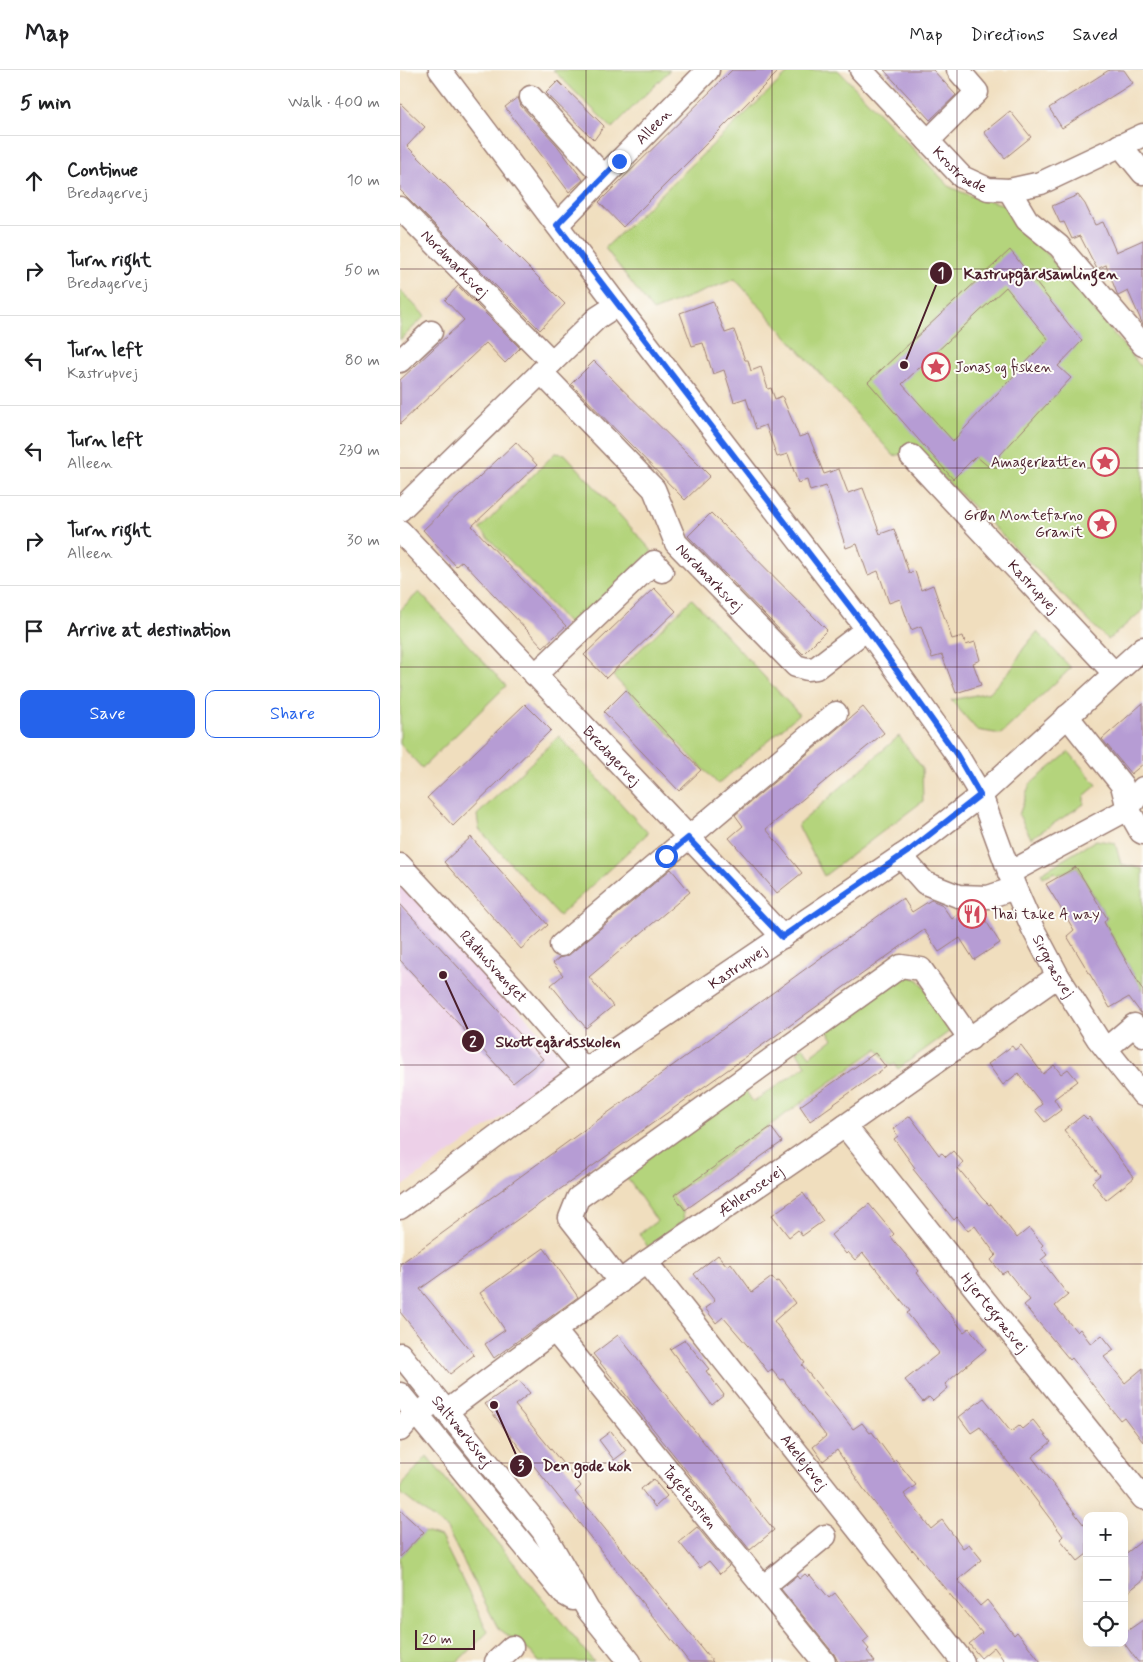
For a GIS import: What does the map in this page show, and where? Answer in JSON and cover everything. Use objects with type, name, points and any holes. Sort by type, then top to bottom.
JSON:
[{"type":"street","points":[[440,70],[617,305],[867,629],[957,755],[980,795]]},
{"type":"street","name":"Alleen","points":[[557,225],[708,70]]},
{"type":"street","name":"Krostræde","points":[[861,70],[962,177],[988,189],[1008,190],[1041,183],[1143,135]]},
{"type":"street","points":[[928,140],[977,92],[958,70]]},
{"type":"street","points":[[531,97],[604,176]]},
{"type":"street","points":[[1120,145],[1143,173]]},
{"type":"street","points":[[1008,190],[1027,220],[1059,246],[1143,345]]},
{"type":"street","name":"Nordmarksvej","points":[[400,208],[546,367],[654,489],[676,543],[796,666],[807,669],[816,668],[867,629]]},
{"type":"street","points":[[400,510],[597,318],[617,305]]},
{"type":"street","points":[[400,361],[431,332]]},
{"type":"street","name":"Kastrupvej","points":[[911,456],[1114,673]]},
{"type":"street","name":"Bredagervej","points":[[400,531],[782,937]]},
{"type":"street","points":[[535,675],[654,562],[662,571]]},
{"type":"street","name":"Kastrupvej","points":[[400,1208],[585,1070],[901,856],[980,795],[1143,648]]},
{"type":"street","points":[[561,945],[836,713]]},
{"type":"street","points":[[1067,716],[1122,785],[1128,809],[1143,833]]},
{"type":"street","points":[[901,856],[926,883],[958,896],[988,897],[1012,880],[1128,809],[1143,788]]},
{"type":"street","name":"Sirgræsvej","points":[[980,795],[1012,880],[1033,929],[1058,976],[1098,1039],[1143,1095]]},
{"type":"street","name":"Rådhusvænget","points":[[400,865],[513,987],[585,1070]]},
{"type":"street","points":[[620,1282],[570,1218],[578,1198],[901,966],[921,970],[970,1038]]},
{"type":"street","name":"Æblerosevej","points":[[415,1413],[443,1406],[555,1331],[646,1262],[845,1126],[1058,976]]},
{"type":"street","points":[[1106,1049],[1134,1024],[1143,1035]]},
{"type":"street","name":"Hjertegræsvej","points":[[845,1126],[1143,1498]]},
{"type":"street","name":"Akelejevej","points":[[646,1262],[963,1662]]},
{"type":"street","name":"Tagetesstien","points":[[555,1331],[824,1662]]},
{"type":"street","name":"Saltværksvej","points":[[400,1354],[543,1532],[588,1610],[630,1662]]},
{"type":"street","name":"Saltværksvej","points":[[400,1394],[564,1594],[588,1610]]},
{"type":"street","points":[[400,1430],[415,1413]]},
{"type":"street","points":[[763,1587],[825,1536]]},
{"type":"shaded area","points":[[400,883],[573,1067],[400,1188]]},
{"type":"green space","points":[[553,70],[670,70],[612,128]]},
{"type":"green space","points":[[791,70],[838,70],[950,187],[971,196],[1006,205],[1143,369],[1143,610],[1108,640],[916,450],[894,456],[735,279],[653,311],[605,248]]},
{"type":"green space","points":[[400,290],[425,316],[400,340]]},
{"type":"green space","points":[[555,453],[565,454],[652,551],[571,626],[480,529]]},
{"type":"green space","points":[[419,592],[506,686],[422,768],[400,744],[400,610]]},
{"type":"green space","points":[[692,599],[799,714],[718,784],[613,676]]},
{"type":"green space","points":[[1037,632],[1071,668],[1001,734],[977,730],[951,700],[990,692],[1013,667],[1023,649]]},
{"type":"green space","points":[[559,736],[648,833],[559,916],[479,829],[477,815]]},
{"type":"green space","points":[[899,736],[922,768],[923,801],[824,876],[798,825]]},
{"type":"green space","points":[[1069,752],[1097,785],[1084,796],[1084,804],[1031,838],[1019,815],[1030,784]]},
{"type":"green space","points":[[1096,840],[1115,843],[1121,864],[1143,869],[1143,991],[1104,922],[1107,918],[1077,867],[1058,875],[1055,872],[1043,877],[1041,873]]},
{"type":"green space","points":[[909,976],[919,980],[950,1025],[950,1031],[898,1069],[895,1064],[891,1066],[877,1049],[672,1195],[683,1212],[684,1220],[648,1247],[639,1234],[657,1221],[625,1175],[744,1088],[753,1102],[806,1066],[797,1052],[803,1047],[810,1056],[833,1039],[826,1029],[898,978]]},
{"type":"green space","points":[[427,1456],[594,1662],[539,1662],[532,1653],[498,1628],[447,1529],[400,1493],[400,1488]]},
{"type":"green space","points":[[424,1532],[441,1537],[488,1632],[457,1662],[400,1662],[400,1557]]},
{"type":"building","points":[[732,70],[780,70],[623,227],[599,202]]},
{"type":"building","points":[[884,70],[933,70],[956,95],[930,120]]},
{"type":"building","points":[[1109,70],[1124,70],[1133,83],[1062,128],[1049,108]]},
{"type":"building","points":[[558,81],[604,126],[594,140],[546,93]]},
{"type":"building","points":[[518,97],[521,106],[556,144],[583,180],[569,192],[505,107]]},
{"type":"building","points":[[400,103],[425,127],[407,146],[565,304],[540,330],[400,190]]},
{"type":"building","points":[[1010,111],[1031,137],[1005,158],[984,132]]},
{"type":"building","points":[[1078,195],[1085,204],[1095,225],[1103,222],[1116,252],[1143,240],[1143,325],[1128,291],[1118,296],[1106,265],[1097,269],[1080,236],[1072,239],[1064,222],[1060,223],[1052,206]]},
{"type":"building","points":[[1010,250],[1082,341],[1058,366],[1071,378],[989,467],[976,456],[953,479],[868,382]],"holes":[[[1006,287],[1048,339],[953,441],[902,384]]]},
{"type":"building","points":[[458,286],[520,348],[505,363],[486,343],[400,424],[400,380],[464,320],[445,300]]},
{"type":"building","points":[[713,301],[725,333],[734,330],[751,371],[761,367],[768,389],[771,388],[775,399],[782,396],[799,437],[808,434],[824,474],[839,469],[848,493],[863,488],[880,534],[894,529],[909,573],[915,571],[921,590],[933,585],[952,639],[963,636],[966,645],[975,642],[980,660],[973,663],[981,685],[956,693],[942,655],[932,658],[921,626],[911,630],[900,599],[889,603],[878,571],[868,575],[857,544],[846,548],[826,486],[810,491],[807,480],[798,483],[788,454],[777,457],[766,425],[756,429],[746,398],[734,402],[724,370],[713,374],[703,343],[692,346],[680,313]]},
{"type":"building","points":[[594,361],[710,476],[685,500],[571,384]]},
{"type":"building","points":[[516,442],[537,465],[472,526],[566,626],[543,647],[462,561],[456,566],[423,530]]},
{"type":"building","points":[[711,513],[827,630],[803,654],[688,536]]},
{"type":"building","points":[[654,588],[676,611],[606,678],[584,655]]},
{"type":"building","points":[[626,690],[701,770],[679,791],[604,712]]},
{"type":"building","points":[[1143,703],[1143,764],[1131,774],[1102,739]]},
{"type":"building","points":[[525,704],[551,730],[453,826],[427,798]]},
{"type":"building","points":[[863,707],[884,733],[766,829],[802,873],[777,893],[729,838],[743,826],[735,815]]},
{"type":"building","points":[[471,837],[548,925],[521,949],[444,862]]},
{"type":"building","points":[[1076,867],[1107,918],[1104,922],[1143,991],[1143,1016],[1129,997],[1110,1008],[1067,936],[1074,930],[1046,884]]},
{"type":"building","points":[[671,869],[690,892],[589,977],[613,1006],[586,1028],[551,985],[563,975],[553,963],[559,958],[569,955]]},
{"type":"building","points":[[903,898],[912,912],[931,900],[941,904],[952,919],[965,909],[979,910],[1000,943],[974,960],[960,938],[939,952],[924,930],[420,1289],[474,1355],[450,1374],[400,1312],[400,1264]]},
{"type":"building","points":[[400,904],[543,1059],[513,1083],[400,960]]},
{"type":"building","points":[[1021,1045],[1043,1074],[1054,1065],[1061,1074],[1068,1069],[1078,1081],[1054,1099],[1061,1110],[1045,1122],[1035,1110],[1042,1104],[1018,1073],[1003,1085],[988,1064],[1012,1046],[1015,1050]]},
{"type":"building","points":[[875,1053],[886,1067],[810,1121],[800,1106]]},
{"type":"building","points":[[1083,1115],[1087,1119],[1089,1117],[1134,1178],[1106,1200],[1092,1182],[1100,1175],[1064,1130]]},
{"type":"building","points":[[910,1116],[939,1155],[942,1153],[946,1157],[953,1151],[964,1163],[958,1168],[982,1198],[989,1205],[991,1204],[1017,1238],[1029,1228],[1043,1245],[1041,1247],[1047,1255],[1041,1260],[1068,1295],[1055,1306],[1077,1332],[1080,1329],[1091,1344],[1102,1335],[1114,1350],[1104,1357],[1125,1383],[1143,1368],[1143,1442],[1124,1417],[1120,1420],[1072,1358],[1070,1360],[1024,1305],[1030,1300],[1007,1271],[1002,1274],[991,1260],[996,1255],[975,1226],[968,1231],[957,1217],[954,1220],[913,1169],[915,1168],[894,1139],[898,1136],[893,1129]]},
{"type":"building","points":[[771,1127],[782,1142],[685,1210],[674,1195]]},
{"type":"building","points":[[803,1193],[823,1221],[802,1236],[798,1230],[789,1237],[772,1215]]},
{"type":"building","points":[[869,1204],[894,1234],[891,1237],[919,1271],[917,1273],[964,1332],[969,1328],[986,1349],[945,1384],[948,1388],[933,1401],[929,1397],[923,1402],[905,1380],[939,1353],[907,1313],[910,1311],[863,1253],[855,1260],[848,1252],[846,1254],[831,1235]]},
{"type":"building","points":[[544,1248],[578,1297],[494,1358],[485,1344],[505,1330],[480,1293]]},
{"type":"building","points":[[718,1255],[727,1266],[731,1263],[752,1292],[772,1277],[776,1282],[778,1281],[795,1303],[774,1321],[805,1363],[802,1365],[853,1429],[862,1423],[870,1433],[872,1432],[894,1462],[896,1460],[916,1485],[904,1494],[931,1529],[942,1520],[963,1548],[969,1544],[982,1560],[958,1580],[980,1606],[987,1600],[1014,1635],[1017,1632],[1041,1662],[1005,1662],[994,1647],[981,1658],[969,1644],[982,1633],[912,1551],[863,1488],[837,1450],[823,1461],[813,1447],[826,1436],[783,1379],[781,1380],[772,1369],[768,1372],[723,1317],[716,1323],[705,1308],[715,1301],[694,1274]]},
{"type":"building","points":[[618,1335],[774,1530],[750,1550],[593,1354]]},
{"type":"building","points":[[685,1340],[709,1369],[706,1371],[724,1395],[712,1405],[670,1349]]},
{"type":"building","points":[[519,1380],[530,1393],[515,1405],[581,1486],[575,1492],[713,1662],[689,1662],[485,1404]]},
{"type":"building","points":[[984,1398],[1011,1432],[1019,1426],[1022,1429],[1033,1420],[1051,1442],[1032,1457],[1083,1524],[1083,1557],[1078,1561],[1060,1539],[1063,1536],[1031,1491],[980,1427],[971,1433],[959,1417]]},
{"type":"building","points":[[611,1431],[626,1451],[614,1460],[599,1440]]},
{"type":"building","points":[[653,1479],[667,1496],[655,1507],[641,1489]]},
{"type":"building","points":[[400,1510],[424,1532],[400,1557]]},
{"type":"building","points":[[697,1527],[729,1566],[720,1574],[709,1561],[700,1568],[679,1542]]},
{"type":"building","points":[[1143,1540],[1143,1580],[1128,1592],[1128,1557],[1128,1552]]},
{"type":"building","points":[[805,1574],[808,1577],[810,1575],[829,1598],[835,1593],[869,1637],[863,1642],[869,1649],[867,1651],[875,1662],[838,1662],[834,1654],[781,1589],[797,1576],[799,1579]]},
{"type":"building","points":[[1143,1620],[1143,1662],[1138,1662],[1127,1647],[1128,1630]]},
{"type":"place","name":"Kastrupgårdsamlingen","points":[[904,365]]},
{"type":"place","name":"Jonas og fisken","points":[[936,367]]},
{"type":"place","name":"Amagerkatten","points":[[1105,462]]},
{"type":"place","name":"Grøn Montefarno Granit","points":[[1102,524]]},
{"type":"place","name":"Thai take A way","points":[[972,914]]},
{"type":"place","name":"Skottegårdsskolen","points":[[443,975]]},
{"type":"place","name":"Den gode kok","points":[[494,1405]]},
{"type":"route","points":[[619,161],[557,225],[867,629],[957,755],[980,795],[910,850],[782,937],[688,838],[666,856]]}]
